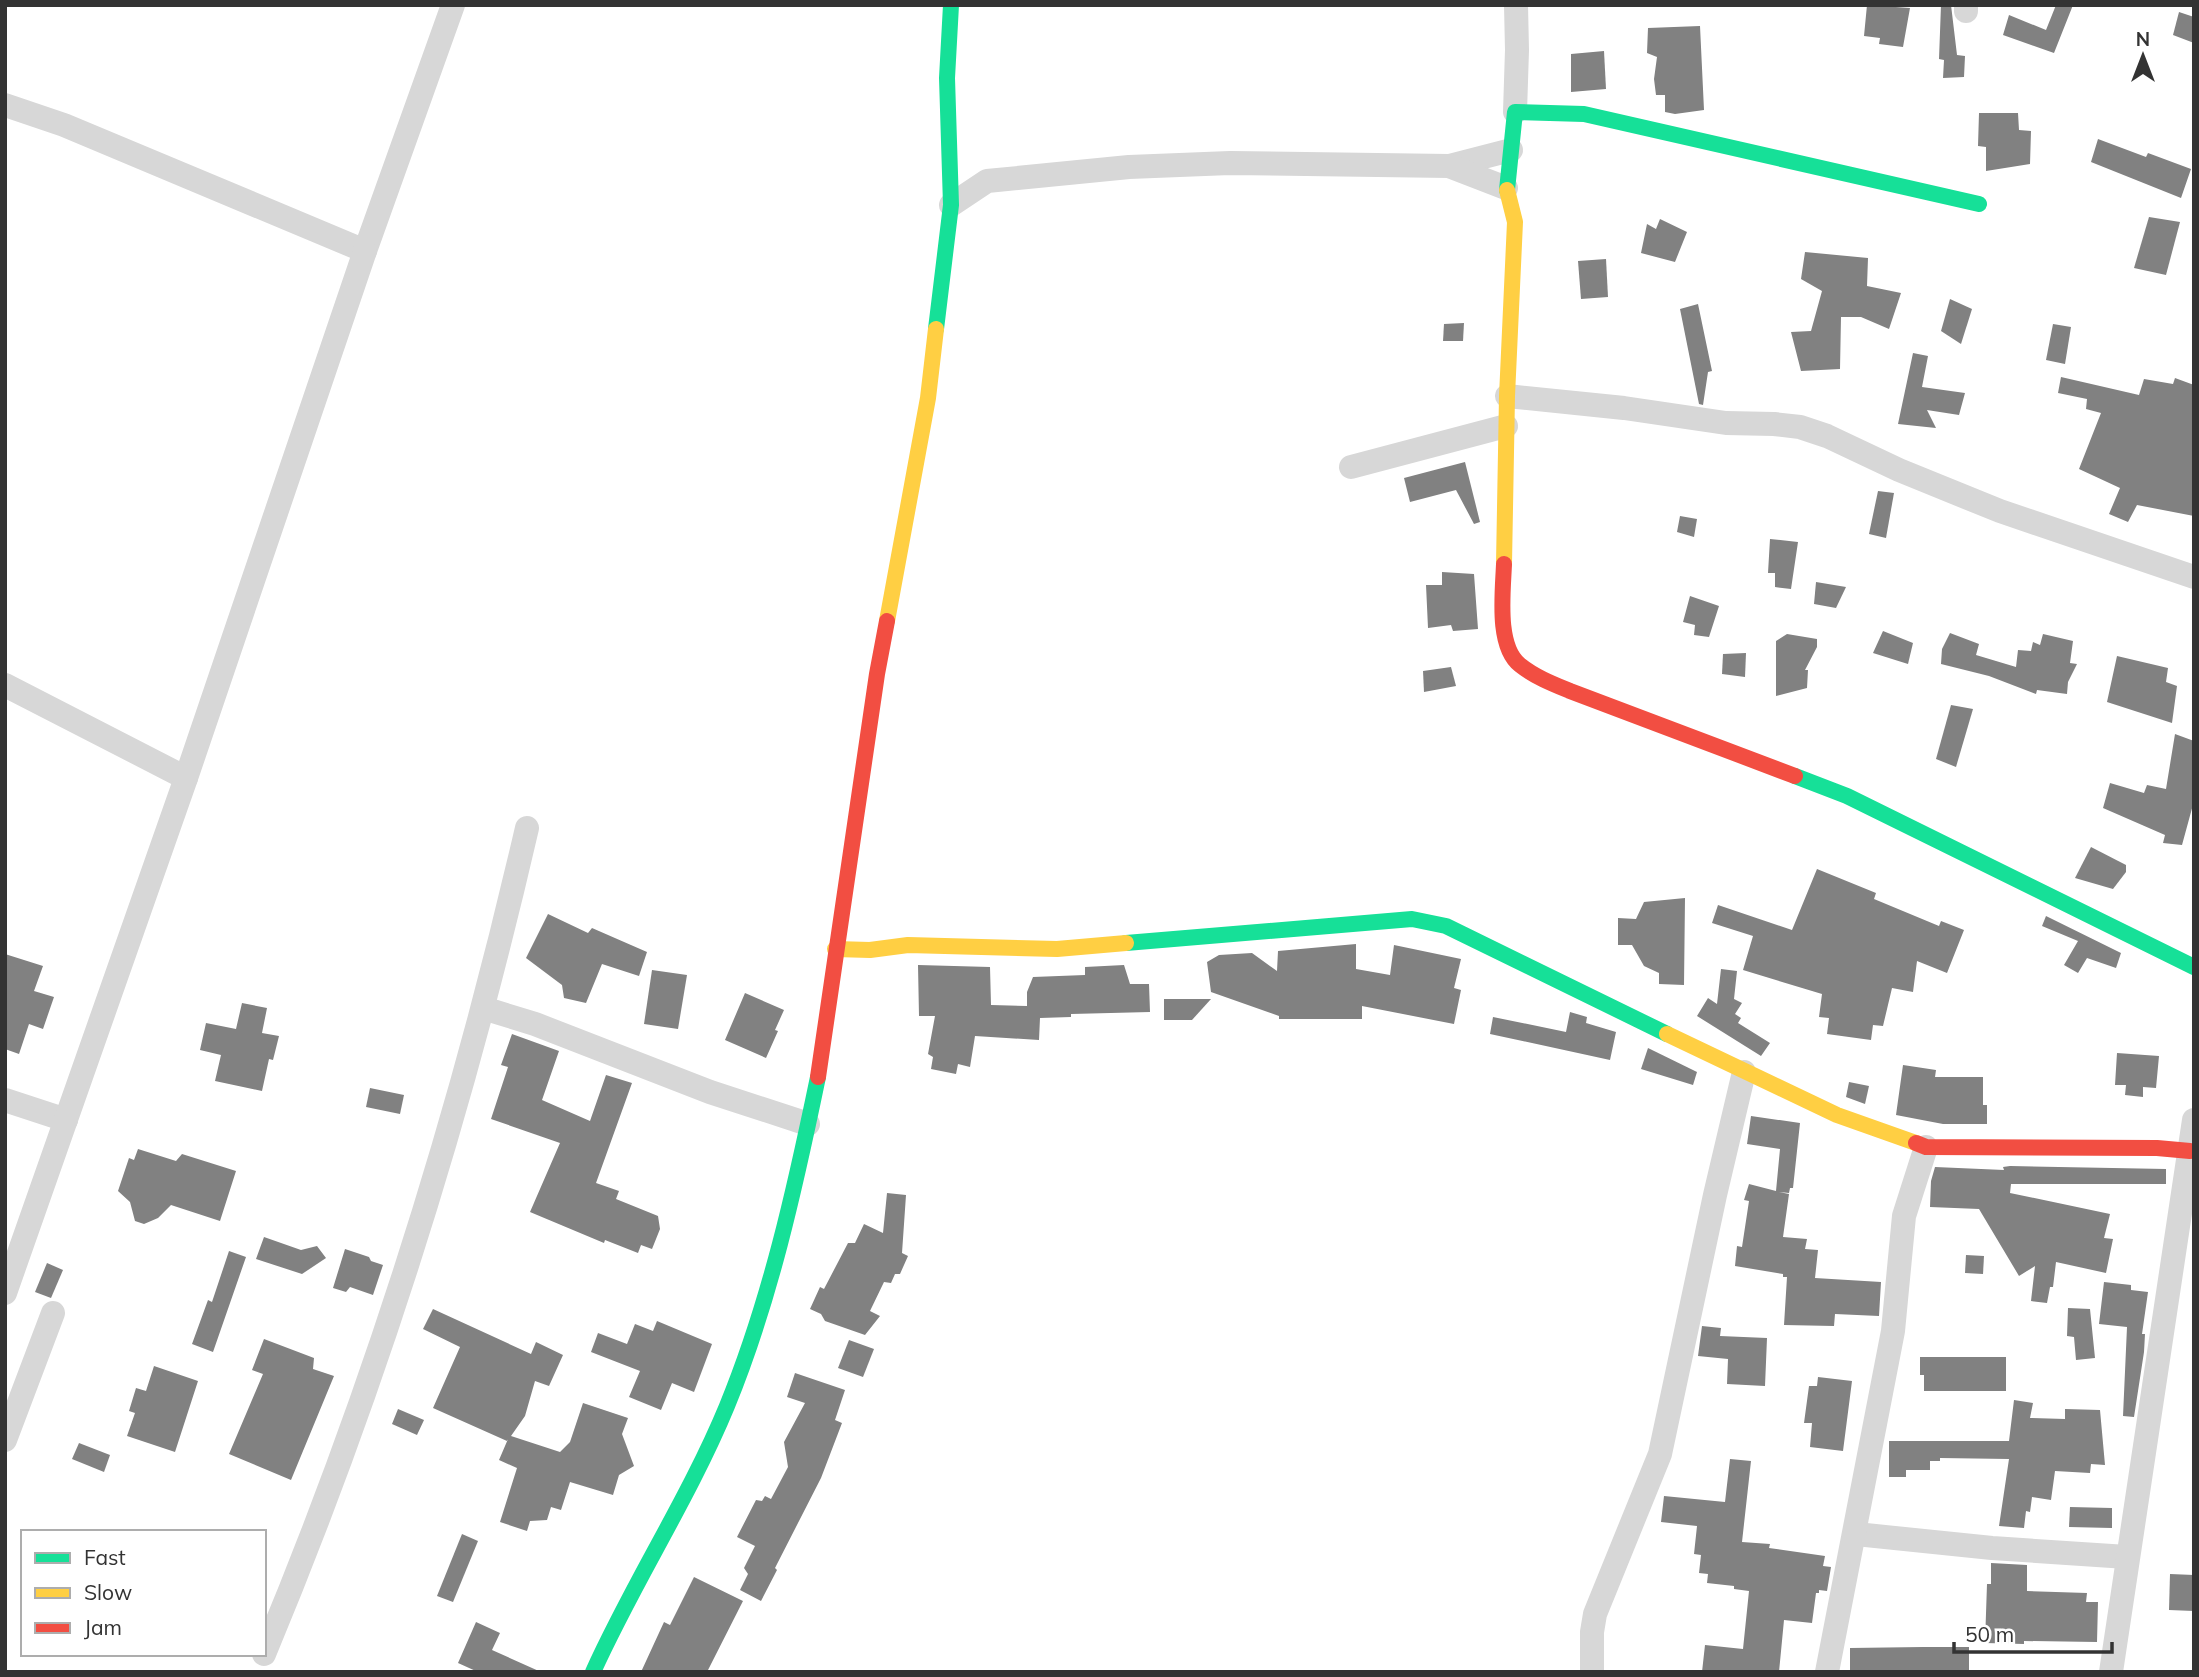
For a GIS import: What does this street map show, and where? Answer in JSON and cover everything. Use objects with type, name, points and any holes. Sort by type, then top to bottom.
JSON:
[{"type":"street","points":[[5,1293],[186,778],[365,251],[453,5]]},
{"type":"street","points":[[593,1672],[614,1625],[689,1486],[727,1406],[763,1307],[783,1235],[808,1124],[820,1068],[835,949],[877,674],[928,398],[951,205],[947,78],[951,5]]},
{"type":"street","points":[[1516,5],[1515,111],[1506,188],[1515,222],[1506,426],[1504,620],[1509,652],[1518,664],[1538,677],[1847,796],[2194,967]]},
{"type":"street","points":[[5,105],[64,125],[365,251]]},
{"type":"street","points":[[1515,111],[1584,114],[1979,204]]},
{"type":"street","points":[[951,205],[987,181],[1129,167],[1230,163],[1449,166],[1511,150]]},
{"type":"street","points":[[951,156],[987,181]]},
{"type":"street","points":[[1449,166],[1506,188]]},
{"type":"street","points":[[1507,396],[1624,408],[1726,424],[1800,427],[1827,436],[1899,470],[2000,511],[2194,577]]},
{"type":"street","points":[[1351,467],[1506,426]]},
{"type":"street","points":[[5,685],[186,778]]},
{"type":"street","points":[[266,1649],[304,1559],[363,1401],[422,1224],[483,1008],[527,828]]},
{"type":"street","points":[[835,949],[870,950],[908,945],[1057,949],[1412,919],[1446,926],[1836,1115],[1926,1147],[2157,1148],[2190,1151]]},
{"type":"street","points":[[483,1008],[535,1024],[710,1092],[808,1124]]},
{"type":"street","points":[[1592,1672],[1595,1614],[1660,1454],[1744,1072]]},
{"type":"street","points":[[5,1100],[66,1120]]},
{"type":"street","points":[[2111,1672],[2194,1120]]},
{"type":"street","points":[[1827,1672],[1894,1331],[1904,1216],[1926,1147]]},
{"type":"street","points":[[5,1440],[53,1313]]},
{"type":"street","points":[[1856,1534],[1992,1548],[2127,1557]]},
{"type":"building","points":[[1867,5],[1910,8],[1903,47],[1879,44],[1880,38],[1864,36]]},
{"type":"building","points":[[1941,5],[1951,5],[1957,55],[1965,56],[1964,77],[1943,78],[1944,60],[1939,59]]},
{"type":"building","points":[[2056,5],[2073,5],[2054,53],[2003,35],[2009,15],[2046,30]]},
{"type":"building","points":[[2179,12],[2194,17],[2194,43],[2173,35]]},
{"type":"building","points":[[1700,26],[1704,110],[1675,114],[1665,112],[1665,95],[1656,95],[1654,79],[1657,57],[1647,53],[1648,28]]},
{"type":"building","points":[[1604,51],[1606,89],[1571,92],[1571,54]]},
{"type":"building","points":[[1979,113],[2018,113],[2019,130],[2031,131],[2030,164],[1986,171],[1986,147],[1978,146]]},
{"type":"building","points":[[2098,139],[2146,157],[2148,153],[2191,169],[2181,198],[2091,162]]},
{"type":"building","points":[[2149,217],[2180,222],[2166,275],[2134,268]]},
{"type":"building","points":[[1660,219],[1687,232],[1675,262],[1641,253],[1647,224],[1656,229]]},
{"type":"building","points":[[1805,252],[1868,258],[1867,286],[1901,293],[1889,329],[1861,317],[1841,317],[1840,369],[1801,371],[1791,332],[1811,331],[1822,291],[1801,279]]},
{"type":"building","points":[[1606,259],[1608,297],[1581,299],[1578,261]]},
{"type":"building","points":[[1950,299],[1972,309],[1961,344],[1941,331]]},
{"type":"building","points":[[1698,304],[1712,371],[1708,372],[1703,405],[1699,404],[1680,309]]},
{"type":"building","points":[[1464,323],[1463,341],[1443,341],[1444,324]]},
{"type":"building","points":[[2053,324],[2071,327],[2065,364],[2046,360]]},
{"type":"building","points":[[1913,353],[1928,356],[1922,387],[1965,393],[1959,415],[1927,410],[1936,428],[1898,424]]},
{"type":"building","points":[[2061,377],[2139,395],[2144,379],[2173,384],[2175,378],[2194,385],[2194,516],[2137,505],[2128,522],[2109,514],[2120,488],[2079,469],[2101,413],[2086,409],[2087,399],[2058,393]]},
{"type":"building","points":[[1465,462],[1480,522],[1474,524],[1456,490],[1410,502],[1404,478]]},
{"type":"building","points":[[1878,491],[1894,493],[1886,538],[1869,534]]},
{"type":"building","points":[[1680,516],[1697,519],[1694,537],[1677,532]]},
{"type":"building","points":[[1770,539],[1798,542],[1791,589],[1775,587],[1775,573],[1768,573]]},
{"type":"building","points":[[1442,572],[1474,574],[1478,629],[1453,631],[1451,625],[1428,628],[1426,585],[1442,585]]},
{"type":"building","points":[[1816,582],[1846,587],[1836,608],[1814,604]]},
{"type":"building","points":[[1690,596],[1719,606],[1709,637],[1694,635],[1695,625],[1683,622]]},
{"type":"building","points":[[1883,631],[1913,643],[1908,664],[1873,653]]},
{"type":"building","points":[[1950,633],[1979,644],[1976,655],[2016,667],[2018,650],[2031,651],[2033,642],[2040,645],[2043,634],[2073,641],[2070,663],[2077,664],[2068,682],[2067,694],[2037,690],[2036,694],[1989,676],[1941,664],[1942,649]]},
{"type":"building","points":[[1787,634],[1817,639],[1817,647],[1805,670],[1808,670],[1807,688],[1776,696],[1776,641]]},
{"type":"building","points":[[1746,653],[1745,677],[1722,674],[1723,654]]},
{"type":"building","points":[[2117,656],[2168,668],[2166,682],[2177,686],[2172,723],[2107,702]]},
{"type":"building","points":[[1451,667],[1456,686],[1424,692],[1423,671]]},
{"type":"building","points":[[1951,705],[1973,709],[1956,767],[1936,759]]},
{"type":"building","points":[[2175,734],[2194,741],[2194,801],[2182,845],[2163,843],[2165,835],[2103,808],[2110,783],[2144,793],[2147,785],[2166,789]]},
{"type":"building","points":[[2091,847],[2126,865],[2126,872],[2113,889],[2075,878]]},
{"type":"building","points":[[1817,869],[1876,893],[1874,899],[1939,926],[1941,921],[1964,930],[1947,973],[1917,961],[1913,992],[1892,988],[1883,1026],[1873,1025],[1871,1040],[1827,1034],[1829,1018],[1819,1017],[1822,994],[1743,970],[1753,936],[1712,923],[1718,905],[1792,930]]},
{"type":"building","points":[[1685,898],[1684,985],[1659,984],[1659,973],[1644,966],[1632,945],[1618,945],[1618,918],[1636,919],[1644,902]]},
{"type":"building","points":[[548,914],[588,933],[592,928],[647,952],[639,976],[602,964],[586,1003],[564,998],[562,985],[526,958]]},
{"type":"building","points":[[2046,916],[2121,953],[2116,968],[2087,958],[2078,973],[2064,965],[2078,941],[2042,926]]},
{"type":"building","points":[[1356,944],[1356,969],[1390,975],[1394,945],[1461,959],[1454,988],[1461,990],[1454,1024],[1362,1006],[1362,1019],[1279,1019],[1279,1016],[1211,992],[1207,962],[1219,955],[1252,953],[1277,971],[1278,951]]},
{"type":"building","points":[[5,954],[43,966],[34,991],[54,997],[43,1029],[29,1024],[19,1054],[5,1049]]},
{"type":"building","points":[[918,965],[990,967],[991,1005],[1027,1006],[1027,992],[1033,977],[1085,975],[1085,967],[1124,965],[1130,984],[1149,984],[1150,1012],[1071,1014],[1071,1017],[1040,1018],[1039,1040],[975,1036],[970,1067],[958,1064],[956,1074],[931,1069],[933,1057],[928,1054],[935,1016],[919,1016]]},
{"type":"building","points":[[1721,969],[1737,971],[1734,999],[1742,1003],[1735,1014],[1741,1018],[1738,1023],[1770,1043],[1761,1056],[1697,1016],[1708,998],[1717,1004]]},
{"type":"building","points":[[652,970],[687,975],[678,1029],[644,1024]]},
{"type":"building","points":[[745,993],[784,1010],[766,1058],[725,1040]]},
{"type":"building","points":[[1164,999],[1211,999],[1192,1020],[1164,1020]]},
{"type":"building","points":[[242,1003],[267,1008],[262,1033],[279,1036],[273,1060],[269,1059],[262,1091],[215,1081],[221,1055],[200,1050],[206,1023],[236,1029]]},
{"type":"building","points":[[1570,1012],[1587,1017],[1586,1023],[1616,1032],[1610,1060],[1490,1034],[1493,1017],[1566,1032]]},
{"type":"building","points":[[512,1034],[559,1051],[542,1100],[590,1121],[606,1075],[632,1083],[596,1183],[619,1191],[616,1199],[658,1216],[660,1229],[652,1249],[641,1245],[638,1253],[605,1240],[604,1243],[530,1212],[560,1143],[491,1119],[508,1067],[501,1065]]},
{"type":"building","points":[[1648,1048],[1697,1072],[1693,1085],[1641,1069]]},
{"type":"building","points":[[2117,1053],[2159,1056],[2156,1088],[2143,1087],[2143,1097],[2125,1095],[2126,1085],[2115,1085]]},
{"type":"building","points":[[1903,1065],[1936,1070],[1935,1077],[1983,1077],[1983,1105],[1987,1105],[1987,1124],[1943,1124],[1896,1115]]},
{"type":"building","points":[[1849,1082],[1869,1086],[1865,1104],[1846,1097]]},
{"type":"building","points":[[370,1088],[404,1095],[400,1114],[366,1107]]},
{"type":"building","points":[[1751,1116],[1800,1123],[1793,1188],[1790,1188],[1789,1193],[1779,1192],[1789,1194],[1783,1237],[1807,1239],[1805,1249],[1818,1250],[1815,1278],[1881,1282],[1879,1316],[1835,1314],[1834,1326],[1784,1325],[1787,1277],[1783,1277],[1783,1274],[1735,1266],[1737,1246],[1742,1247],[1749,1201],[1744,1200],[1749,1184],[1776,1191],[1780,1149],[1747,1144]]},
{"type":"building","points":[[138,1149],[176,1161],[182,1154],[236,1171],[220,1221],[171,1205],[158,1218],[144,1224],[135,1221],[130,1202],[118,1191],[129,1158],[134,1160]]},
{"type":"building","points":[[1935,1167],[2004,1170],[2003,1167],[2166,1169],[2166,1184],[2011,1184],[2010,1193],[2110,1214],[2104,1238],[2113,1239],[2106,1273],[2056,1262],[2053,1287],[2050,1287],[2047,1303],[2031,1301],[2035,1266],[2019,1276],[1979,1209],[1930,1207],[1931,1181]]},
{"type":"building","points":[[887,1193],[906,1195],[902,1253],[908,1256],[900,1274],[895,1274],[891,1283],[884,1282],[870,1311],[880,1316],[865,1335],[825,1321],[821,1314],[810,1309],[820,1287],[824,1289],[848,1243],[855,1243],[864,1224],[883,1233]]},
{"type":"building","points":[[264,1237],[301,1250],[317,1246],[326,1258],[302,1274],[256,1259]]},
{"type":"building","points":[[345,1249],[383,1265],[373,1295],[350,1287],[346,1292],[333,1288]]},
{"type":"building","points":[[229,1251],[246,1257],[213,1352],[192,1344],[208,1300],[212,1302]]},
{"type":"building","points":[[1966,1255],[1984,1256],[1983,1274],[1965,1273]]},
{"type":"building","points":[[47,1263],[63,1270],[51,1298],[35,1292]]},
{"type":"building","points":[[2104,1282],[2131,1285],[2131,1290],[2148,1292],[2142,1334],[2145,1334],[2144,1352],[2134,1417],[2123,1416],[2127,1327],[2099,1324]]},
{"type":"building","points":[[2068,1308],[2090,1309],[2095,1358],[2076,1360],[2074,1337],[2067,1336]]},
{"type":"building","points":[[433,1309],[531,1354],[536,1342],[563,1355],[549,1386],[535,1381],[525,1416],[511,1436],[560,1452],[570,1442],[583,1403],[628,1418],[622,1434],[634,1466],[619,1475],[613,1495],[570,1482],[561,1510],[551,1507],[547,1520],[530,1521],[527,1531],[500,1522],[517,1468],[499,1460],[508,1439],[507,1441],[433,1408],[460,1347],[423,1329]]},
{"type":"building","points":[[657,1321],[712,1344],[694,1392],[672,1383],[661,1410],[629,1397],[640,1371],[591,1352],[598,1333],[627,1344],[635,1324],[653,1331]]},
{"type":"building","points":[[1702,1326],[1721,1328],[1720,1336],[1767,1338],[1765,1386],[1727,1384],[1728,1359],[1698,1356]]},
{"type":"building","points":[[264,1339],[314,1358],[313,1369],[334,1376],[291,1480],[229,1454],[263,1374],[252,1370]]},
{"type":"building","points":[[849,1340],[874,1349],[863,1377],[838,1368]]},
{"type":"building","points":[[1920,1357],[2006,1357],[2006,1391],[1924,1391],[1924,1375],[1920,1375]]},
{"type":"building","points":[[154,1366],[198,1381],[175,1452],[127,1436],[135,1413],[129,1411],[136,1388],[146,1391]]},
{"type":"building","points":[[795,1373],[845,1390],[835,1420],[842,1423],[821,1478],[761,1601],[740,1590],[748,1574],[744,1568],[755,1546],[737,1537],[756,1500],[762,1501],[765,1496],[771,1499],[788,1467],[784,1442],[805,1403],[787,1397]]},
{"type":"building","points":[[1818,1377],[1852,1381],[1843,1451],[1810,1447],[1812,1423],[1804,1423],[1809,1386],[1817,1386]]},
{"type":"building","points":[[2014,1400],[2033,1403],[2030,1418],[2065,1419],[2065,1409],[2100,1410],[2105,1465],[2091,1464],[2090,1473],[2055,1471],[2051,1500],[2032,1497],[2030,1512],[2026,1511],[2024,1528],[1999,1526],[2009,1459],[1940,1458],[1940,1461],[1930,1461],[1930,1470],[1906,1470],[1906,1477],[1889,1477],[1889,1441],[2009,1441]]},
{"type":"building","points":[[398,1409],[424,1420],[417,1435],[392,1424]]},
{"type":"building","points":[[79,1443],[110,1455],[104,1472],[72,1459]]},
{"type":"building","points":[[1730,1459],[1751,1461],[1742,1542],[1770,1544],[1769,1548],[1825,1556],[1823,1566],[1831,1567],[1827,1591],[1819,1590],[1819,1593],[1816,1593],[1812,1623],[1784,1620],[1779,1672],[1702,1672],[1705,1645],[1743,1649],[1749,1591],[1734,1589],[1734,1586],[1707,1583],[1708,1574],[1699,1573],[1701,1555],[1694,1554],[1697,1526],[1661,1522],[1664,1496],[1725,1502]]},
{"type":"building","points":[[2070,1507],[2112,1508],[2112,1528],[2069,1527]]},
{"type":"building","points":[[462,1534],[478,1541],[453,1602],[437,1596]]},
{"type":"building","points":[[1991,1563],[2027,1565],[2027,1591],[2087,1593],[2086,1602],[2098,1602],[2097,1642],[1985,1643],[1987,1584],[1991,1584]]},
{"type":"building","points":[[2170,1574],[2194,1575],[2194,1611],[2169,1610]]},
{"type":"building","points":[[694,1577],[743,1601],[707,1672],[641,1672],[664,1622],[670,1625]]},
{"type":"building","points":[[476,1622],[500,1633],[492,1650],[541,1672],[478,1672],[458,1663]]},
{"type":"building","points":[[1969,1647],[1969,1672],[1850,1672],[1850,1648]]},
{"type":"traffic: fast","points":[[936,329],[951,205],[947,78],[951,5]]},
{"type":"traffic: fast","points":[[1507,190],[1515,112],[1584,114],[1979,204]]},
{"type":"traffic: fast","points":[[1795,776],[1847,796],[2194,967]]},
{"type":"traffic: fast","points":[[1126,943],[1412,919],[1446,926],[1667,1034]]},
{"type":"traffic: fast","points":[[593,1672],[696,1474],[727,1406],[769,1285],[818,1077]]},
{"type":"traffic: slow","points":[[1504,564],[1507,396],[1515,222],[1507,190]]},
{"type":"traffic: slow","points":[[887,621],[928,398],[936,329]]},
{"type":"traffic: slow","points":[[835,949],[870,950],[908,945],[1057,949],[1126,943]]},
{"type":"traffic: slow","points":[[1667,1034],[1837,1115],[1916,1143]]},
{"type":"traffic: jam","points":[[1504,564],[1504,632],[1512,656],[1520,665],[1544,680],[1570,691],[1795,776]]},
{"type":"traffic: jam","points":[[818,1077],[887,621]]},
{"type":"traffic: jam","points":[[1916,1143],[1926,1147],[2157,1148],[2190,1151]]}]
